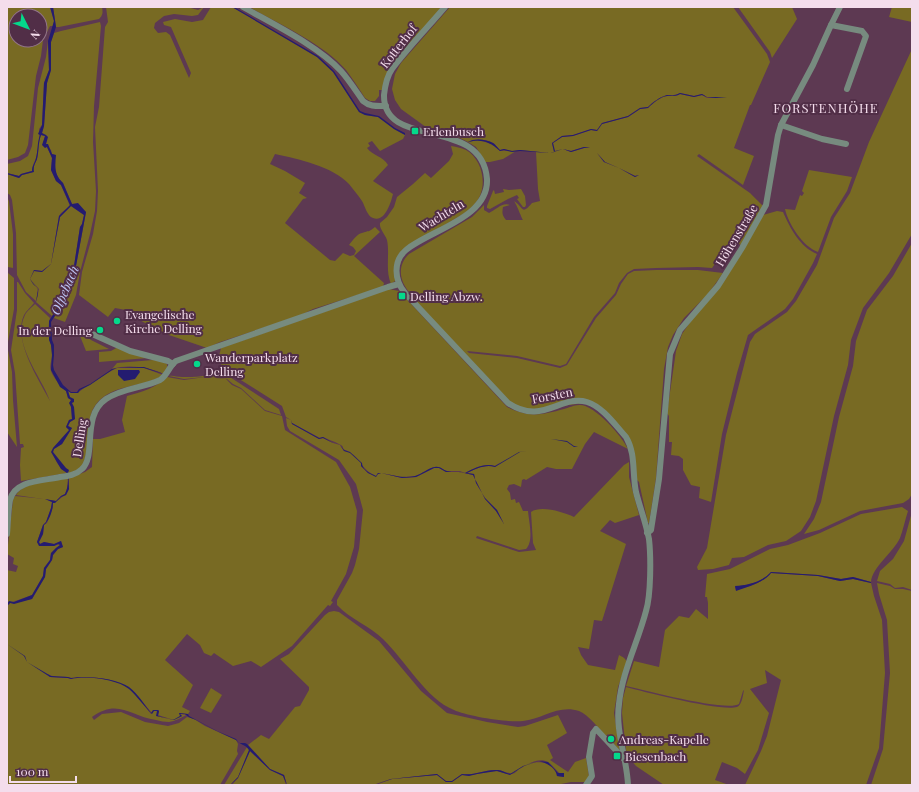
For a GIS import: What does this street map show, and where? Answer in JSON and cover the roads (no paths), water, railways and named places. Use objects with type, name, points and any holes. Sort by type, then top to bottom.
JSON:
[{"type":"street","points":[[243,7],[288,33],[328,59],[340,70],[367,105],[386,106]]},
{"type":"street","name":"Kotterhof","points":[[386,106],[384,100],[384,90],[391,70],[445,7]]},
{"type":"street","name":"Höhenstraße","points":[[665,401],[670,354],[680,330],[718,286],[766,206],[778,134],[781,125],[808,75],[840,7]]},
{"type":"street","points":[[831,25],[862,31],[866,36],[848,89]]},
{"type":"street","name":"Wachteln","points":[[386,106],[393,117],[402,124],[410,128],[453,139],[472,149],[484,165],[487,180],[484,195],[478,204],[467,214],[406,250],[401,256],[396,269],[399,284]]},
{"type":"street","points":[[781,125],[822,139],[846,144]]},
{"type":"street","name":"Forsten","points":[[399,284],[405,293],[508,404],[519,409],[535,412],[581,401],[592,404],[600,409],[626,436],[633,453],[633,477],[650,549],[650,592],[648,603],[622,685],[619,702],[618,722],[624,759]]},
{"type":"street","name":"Delling","points":[[7,534],[11,499],[18,488],[30,483],[68,475],[81,470],[86,465],[90,430],[95,412],[98,406],[112,395],[163,378],[166,376],[172,364],[181,359],[399,284]]},
{"type":"street","points":[[90,333],[130,351],[168,361],[172,364]]},
{"type":"street","name":"Forsten","points":[[647,533],[651,530],[659,479],[665,401]]},
{"type":"street","points":[[586,785],[592,776],[589,757],[593,733],[596,729],[624,759],[628,785]]},
{"type":"water","name":"Olpebach","points":[[50,7],[53,7],[56,27],[51,42],[51,70],[47,83],[44,126],[42,133],[48,137],[46,144],[48,144],[52,154],[56,155],[55,167],[57,174],[63,183],[72,204],[78,203],[86,212],[76,266],[67,280],[58,311],[51,322],[52,340],[54,345],[53,365],[54,370],[63,385],[71,392],[77,392],[79,389],[90,384],[112,369],[117,368],[80,390],[78,393],[71,393],[68,391],[70,397],[74,399],[74,402],[72,403],[74,407],[75,419],[70,422],[68,426],[72,428],[62,444],[54,449],[53,452],[69,470],[69,489],[66,495],[53,503],[51,514],[48,520],[44,525],[43,534],[39,542],[40,544],[44,542],[54,544],[61,541],[63,547],[58,549],[53,555],[52,560],[46,569],[45,577],[32,599],[14,604],[10,603],[7,606],[9,601],[14,602],[32,595],[43,576],[44,568],[50,560],[51,553],[60,545],[39,546],[37,542],[43,525],[46,522],[52,502],[45,499],[56,501],[65,494],[68,478],[67,473],[61,469],[51,452],[69,430],[66,427],[69,420],[72,419],[71,407],[69,403],[71,400],[68,398],[66,391],[60,387],[51,370],[52,355],[49,340],[49,321],[56,310],[58,298],[62,292],[65,279],[74,266],[80,227],[84,215],[71,206],[60,217],[51,264],[59,216],[70,205],[61,185],[56,181],[51,170],[52,158],[47,147],[45,148],[42,145],[45,136],[41,135],[40,138],[34,172],[22,175],[19,178],[7,174],[19,176],[32,171],[36,160],[40,135],[38,134],[42,125],[44,83],[49,70],[48,41],[54,21]]},
{"type":"water","points":[[232,7],[318,56],[334,71],[360,111],[379,116],[395,128],[405,133],[405,135],[378,117],[365,115],[359,112],[333,72],[317,57]]},
{"type":"water","points":[[680,93],[694,96],[702,94],[706,97],[702,95],[694,97],[680,94],[677,95],[657,100],[667,95],[675,95]]},
{"type":"water","points":[[657,100],[648,108],[640,109],[628,117],[602,124],[597,131],[591,130],[573,136],[562,137],[553,143],[555,151],[563,149],[554,152],[552,143],[562,136],[573,135],[591,129],[597,130],[602,123],[628,116],[640,108],[648,107]]},
{"type":"water","points":[[473,140],[484,140],[493,143],[500,150],[504,149],[512,151],[520,150],[550,153],[500,151],[485,142],[468,142]]},
{"type":"water","points":[[584,147],[590,148],[584,148],[571,152],[563,149],[571,151]]},
{"type":"water","points":[[51,264],[42,272],[34,271],[30,279],[34,270],[42,271]]},
{"type":"water","points":[[144,367],[164,374],[144,368],[117,368]]},
{"type":"water","points":[[118,370],[139,370],[140,372],[135,379],[124,381],[118,375]]},
{"type":"water","points":[[291,420],[292,423],[319,438],[323,437],[333,443],[323,438],[319,439],[292,424]]},
{"type":"water","points":[[551,439],[567,441],[578,447],[574,447],[567,442]]},
{"type":"water","points":[[340,445],[344,450],[350,452],[362,463],[363,468],[361,463],[350,453],[344,451]]},
{"type":"water","points":[[527,451],[520,452],[495,467],[484,467],[467,473],[474,474],[475,479],[473,475],[465,473],[483,466],[495,466],[519,452]]},
{"type":"water","points":[[437,467],[452,472],[446,472],[439,468],[434,468],[416,477],[402,478],[381,473],[411,477],[432,468]]},
{"type":"water","points":[[363,468],[376,476],[378,473],[381,473],[376,477],[368,473]]},
{"type":"water","points":[[482,493],[497,510],[504,524],[496,511],[485,499]]},
{"type":"water","points":[[771,572],[818,575],[841,579],[853,577],[871,583],[853,579],[840,581],[818,576],[771,573],[760,582],[736,591],[735,586],[754,582]]},
{"type":"water","points":[[27,662],[51,676],[71,678],[84,677],[71,679],[50,677]]},
{"type":"water","points":[[84,677],[109,679],[129,687],[141,699],[151,713],[129,689],[109,680]]},
{"type":"water","points":[[153,710],[158,710],[158,716],[168,719],[156,716],[157,711],[154,711],[152,714],[151,713]]},
{"type":"water","points":[[179,713],[188,714],[189,716],[217,731],[185,714],[180,714],[182,716],[173,720],[180,716]]},
{"type":"water","points":[[217,731],[236,739],[239,742]]},
{"type":"water","points":[[239,743],[247,744],[270,769],[284,775],[287,785],[283,776],[270,770],[250,751],[238,778],[230,785],[238,777],[249,750]]},
{"type":"water","points":[[539,761],[548,762],[558,773],[564,773],[564,777],[557,776],[551,766]]},
{"type":"water","points":[[539,761],[524,766],[510,775],[497,771],[469,776],[462,775],[452,782],[446,782],[437,775],[392,779],[373,785],[391,779],[437,774],[446,781],[452,781],[462,774],[471,774],[489,770],[500,770],[510,774],[523,766]]},
{"type":"place","name":"Erlenbusch","points":[[415,131]]},
{"type":"place","name":"Delling Abzw.","points":[[402,296]]},
{"type":"place","name":"Evangelische Kirche Delling","points":[[117,321]]},
{"type":"place","name":"In der Delling","points":[[100,330]]},
{"type":"place","name":"Wanderparkplatz Delling","points":[[197,364]]},
{"type":"place","name":"Andreas-Kapelle","points":[[611,739]]},
{"type":"place","name":"Biesenbach","points":[[617,756]]},
{"type":"district","name":"FORSTENHÖHE","points":[[826,107]]}]
